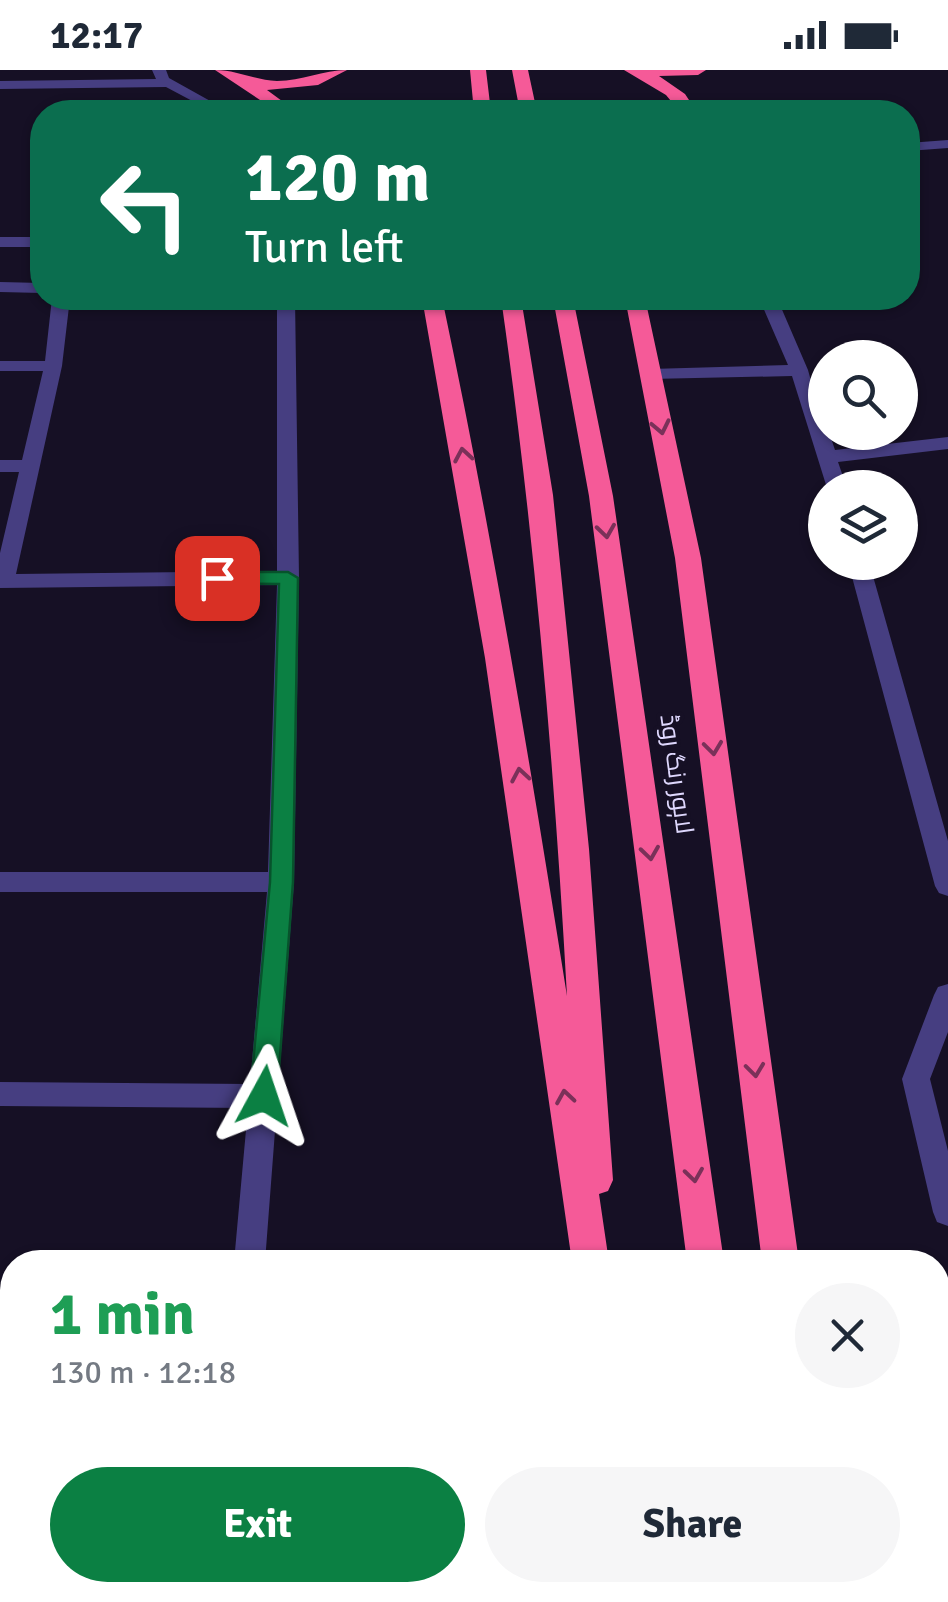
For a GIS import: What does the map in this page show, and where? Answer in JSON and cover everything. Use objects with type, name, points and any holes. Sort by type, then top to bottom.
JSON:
[{"type":"highway","points":[[478,70],[482,100]]},
{"type":"highway","points":[[520,70],[526,100]]},
{"type":"highway","points":[[631,70],[664,74],[702,70],[689,100]]},
{"type":"highway","points":[[631,70],[669,90],[678,100]]},
{"type":"highway","points":[[229,74],[270,85],[336,72]]},
{"type":"highway","points":[[311,100],[336,72]]},
{"type":"highway","points":[[229,74],[270,100]]},
{"type":"highway","points":[[434,310],[526,816],[545,970],[589,1250]]},
{"type":"highway","points":[[513,310],[540,495],[564,751],[600,1250]]},
{"type":"highway","name":"لاہور رنگ روڈ","points":[[566,310],[601,496],[704,1250]]},
{"type":"highway","points":[[637,310],[688,558],[779,1250]]},
{"type":"street","points":[[0,85],[163,76],[204,100]]},
{"type":"street","points":[[920,146],[948,144]]},
{"type":"street","points":[[0,242],[30,242]]},
{"type":"street","points":[[0,287],[30,288]]},
{"type":"street","points":[[60,310],[53,366],[2,580],[288,578]]},
{"type":"street","points":[[251,1250],[281,882],[288,578],[286,310]]},
{"type":"street","points":[[773,310],[800,370],[832,470]]},
{"type":"street","points":[[0,366],[53,366]]},
{"type":"street","points":[[650,374],[800,370]]},
{"type":"street","points":[[828,457],[948,443]]},
{"type":"street","points":[[0,466],[30,466]]},
{"type":"street","points":[[863,580],[948,886]]},
{"type":"street","points":[[0,882],[281,882]]},
{"type":"street","points":[[948,995],[916,1079],[948,1212]]},
{"type":"street","points":[[0,1094],[264,1096]]},
{"type":"route","points":[[217,578],[288,578],[281,882],[264,1096]]}]
